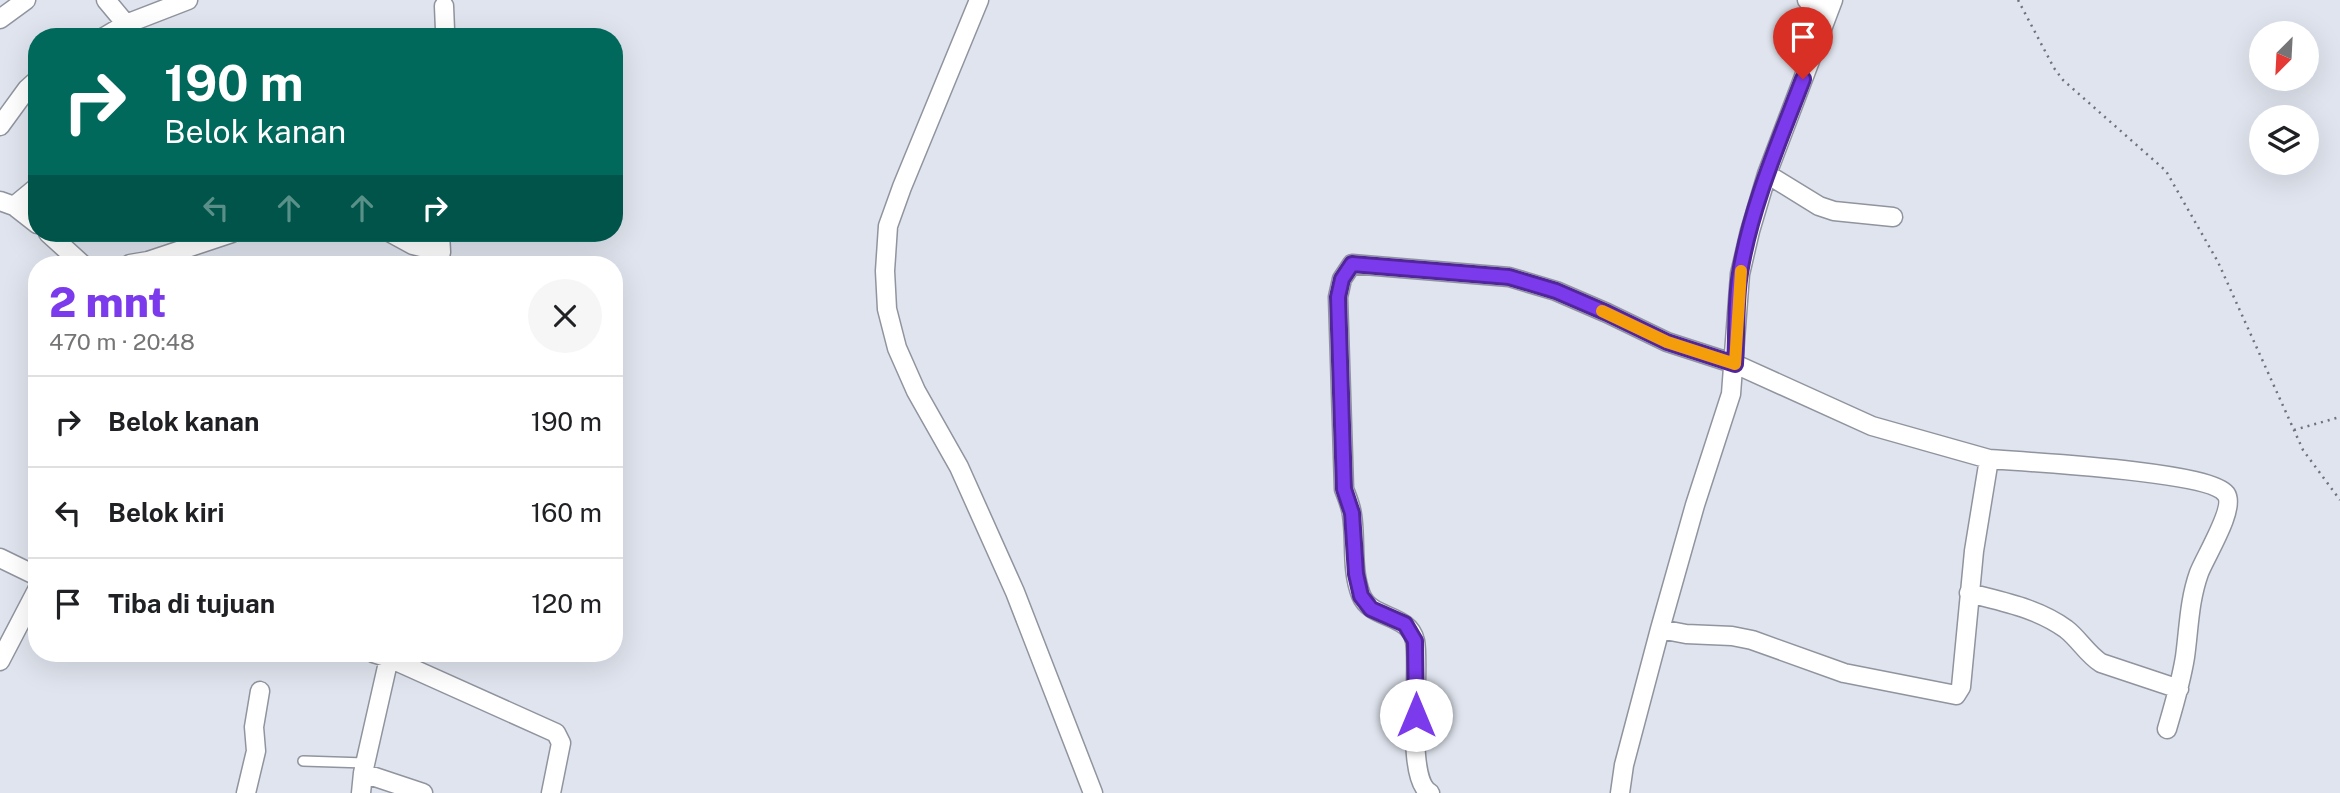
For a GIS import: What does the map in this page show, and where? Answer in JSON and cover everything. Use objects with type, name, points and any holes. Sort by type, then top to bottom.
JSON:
[{"type":"street","points":[[0,19],[26,0]]},
{"type":"street","points":[[106,0],[126,24]]},
{"type":"street","points":[[119,28],[188,0]]},
{"type":"street","points":[[979,0],[888,226],[885,271],[887,309],[897,348],[916,390],[959,467],[1015,592],[1093,793]]},
{"type":"street","points":[[1620,793],[1624,765],[1660,629],[1695,505],[1731,394],[1740,274],[1750,230],[1767,174],[1832,4],[1807,0]]},
{"type":"street","points":[[444,6],[447,28]]},
{"type":"street","points":[[0,125],[28,88]]},
{"type":"street","points":[[1767,174],[1819,206],[1834,211],[1893,217]]},
{"type":"street","points":[[28,192],[7,204],[28,218]]},
{"type":"street","points":[[58,242],[73,256]]},
{"type":"street","points":[[163,256],[205,242]]},
{"type":"street","points":[[408,242],[435,256]]},
{"type":"street","points":[[1430,793],[1422,786],[1416,758],[1415,641],[1405,624],[1371,609],[1361,596],[1356,574],[1352,513],[1344,489],[1338,297],[1344,275],[1352,264],[1509,277],[1556,291],[1667,342],[1735,364],[1872,426],[1989,459],[2150,473],[2216,487],[2229,500],[2227,511],[2190,599],[2179,689],[2167,729]]},
{"type":"street","points":[[1660,629],[1752,640],[1844,673],[1954,696],[1959,693],[1961,687],[1969,593],[1989,459]]},
{"type":"street","points":[[0,558],[28,572]]},
{"type":"street","points":[[1969,593],[2009,603],[2046,617],[2074,635],[2092,657],[2101,663],[2179,689]]},
{"type":"street","points":[[0,661],[28,607]]},
{"type":"street","points":[[361,793],[380,662]]},
{"type":"street","points":[[397,662],[556,733],[561,743],[551,793]]},
{"type":"street","points":[[246,793],[256,751],[254,727],[260,691]]},
{"type":"street","points":[[364,768],[424,793]]},
{"type":"lane","points":[[303,761],[364,768]]},
{"type":"path","points":[[2018,0],[2063,80],[2166,171],[2218,262],[2303,450],[2340,500]]},
{"type":"path","points":[[2294,430],[2340,417]]},
{"type":"slow traffic","points":[[1602,311],[1667,342],[1735,364],[1741,271]]},
{"type":"route","points":[[1416,715],[1415,641],[1411,631],[1396,619],[1371,609],[1361,596],[1356,574],[1352,513],[1344,489],[1341,427],[1338,297],[1344,275],[1352,264],[1509,277],[1556,291],[1667,342],[1735,364],[1740,274],[1750,230],[1767,174],[1803,79]]}]
